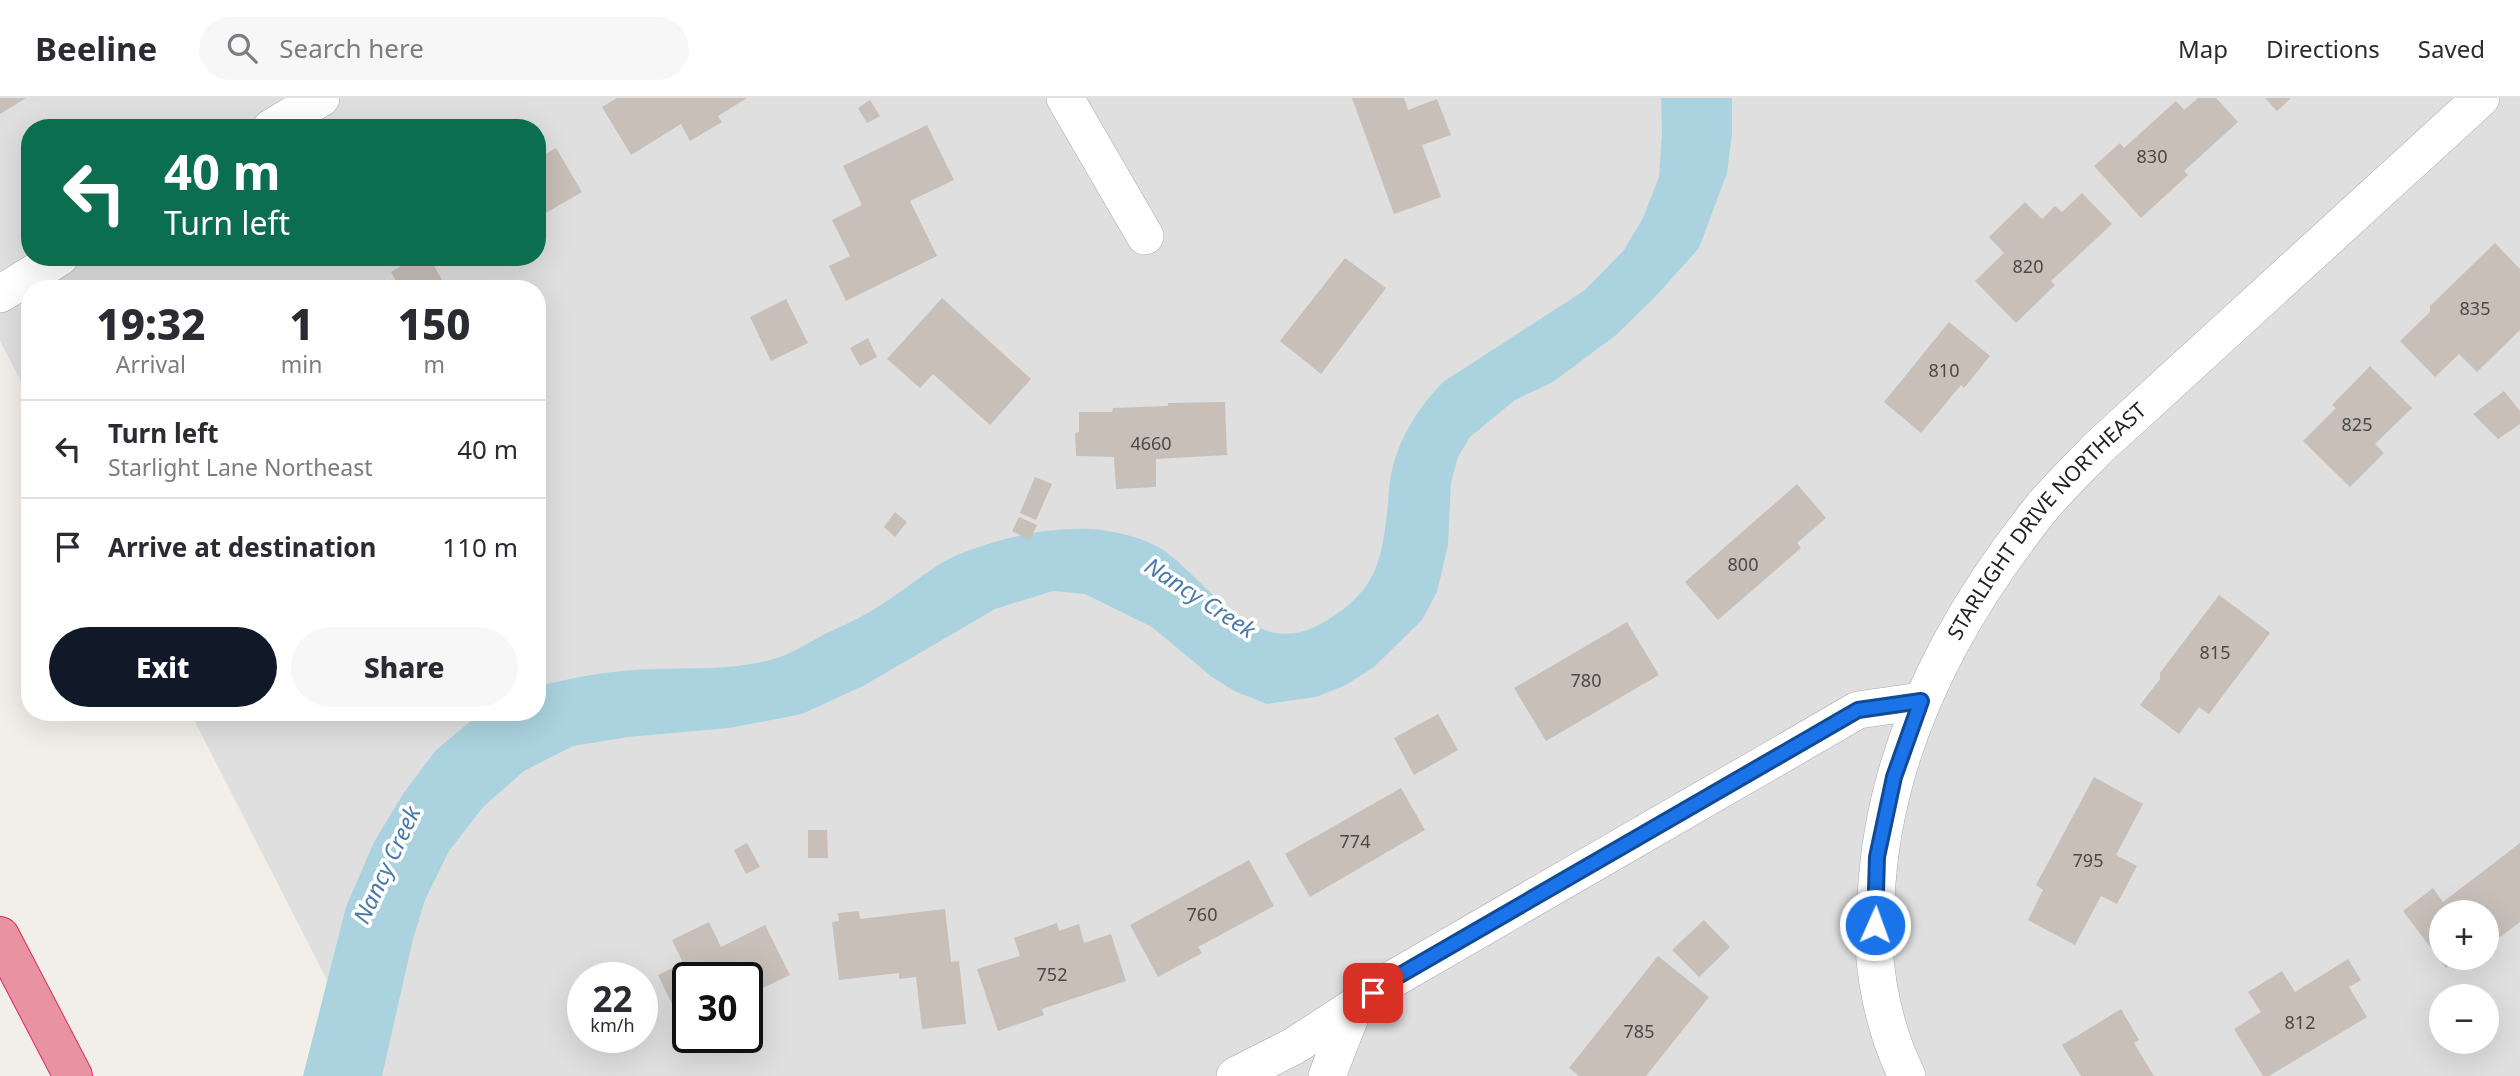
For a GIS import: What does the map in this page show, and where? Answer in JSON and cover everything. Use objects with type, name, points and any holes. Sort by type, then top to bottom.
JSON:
[{"type":"highway","points":[[0,936],[72,1074]]},
{"type":"street","points":[[286,119],[321,98]]},
{"type":"street","points":[[1065,98],[1145,236]]},
{"type":"street","name":"STARLIGHT DRIVE NORTHEAST","points":[[1907,1076],[1883,1006],[1874,947],[1877,857],[1894,777],[1921,701],[1957,631],[1998,565],[2062,486],[2098,448],[2481,98]]},
{"type":"street","points":[[24,280],[46,266]]},
{"type":"street","points":[[0,295],[21,282]]},
{"type":"street","points":[[1235,1076],[1294,1045],[1393,979],[1858,710],[1921,701]]},
{"type":"street","points":[[1327,1076],[1354,1007]]},
{"type":"shaded area","points":[[0,98],[2520,98],[2520,1076],[376,1076],[195,721],[546,721],[546,280],[21,280],[21,382],[0,341]]},
{"type":"water","name":"Nancy Creek","points":[[1661,98],[1732,98],[1732,134],[1727,173],[1699,248],[1616,335],[1553,382],[1515,400],[1470,437],[1458,457],[1451,482],[1448,545],[1437,592],[1422,620],[1374,667],[1346,685],[1316,697],[1267,704],[1234,691],[1212,677],[1152,627],[1085,594],[1053,591],[995,609],[865,685],[802,714],[729,728],[628,737],[573,746],[524,771],[483,807],[449,851],[425,900],[413,939],[382,1076],[303,1076],[346,907],[374,842],[403,794],[436,750],[471,721],[546,721],[546,685],[610,672],[730,667],[774,659],[870,612],[957,555],[989,543],[1057,530],[1120,533],[1159,547],[1237,615],[1257,627],[1278,633],[1300,632],[1324,622],[1342,610],[1356,598],[1374,573],[1383,542],[1390,478],[1396,457],[1405,434],[1426,402],[1443,382],[1585,290],[1624,250],[1643,218],[1659,177]]},
{"type":"building","points":[[0,98],[26,98],[0,114]]},
{"type":"building","points":[[617,98],[747,98],[718,116],[722,122],[690,141],[681,124],[631,155],[602,107]]},
{"type":"building","points":[[1352,98],[1404,98],[1408,110],[1437,99],[1451,135],[1422,145],[1441,197],[1394,214]]},
{"type":"building","points":[[2198,98],[2216,98],[2238,122],[2184,171],[2188,175],[2141,218],[2094,166],[2120,143],[2124,148],[2176,101],[2184,110]]},
{"type":"building","points":[[2265,98],[2291,98],[2277,111]]},
{"type":"building","points":[[870,100],[880,116],[867,123],[858,108]]},
{"type":"building","points":[[927,125],[954,180],[910,201],[937,256],[846,301],[829,266],[850,256],[832,220],[862,205],[843,166]]},
{"type":"building","points":[[556,148],[582,192],[546,213],[546,154]]},
{"type":"building","points":[[2082,193],[2112,224],[2051,281],[2055,285],[2016,323],[1975,281],[2004,253],[1989,237],[2025,202],[2042,219],[2055,206],[2062,212]]},
{"type":"building","points":[[2495,243],[2520,269],[2520,330],[2477,372],[2459,354],[2435,377],[2400,341],[2430,312],[2430,306]]},
{"type":"building","points":[[1345,258],[1386,288],[1321,374],[1280,341]]},
{"type":"building","points":[[401,266],[434,266],[442,280],[395,280],[391,272]]},
{"type":"building","points":[[942,298],[1031,379],[990,425],[933,374],[920,388],[887,359]]},
{"type":"building","points":[[786,299],[808,343],[771,361],[750,317]]},
{"type":"building","points":[[1949,322],[1990,356],[1964,388],[1961,385],[1921,433],[1884,402]]},
{"type":"building","points":[[868,338],[877,357],[860,366],[850,348]]},
{"type":"building","points":[[2370,366],[2412,408],[2375,444],[2384,453],[2350,487],[2303,441],[2336,408],[2332,405]]},
{"type":"building","points":[[2504,391],[2520,411],[2520,424],[2498,439],[2473,414]]},
{"type":"building","points":[[1225,402],[1227,455],[1156,459],[1156,487],[1116,489],[1114,457],[1076,456],[1075,433],[1079,432],[1079,412],[1112,412],[1113,408],[1168,406],[1168,403]]},
{"type":"building","points":[[1035,477],[1052,484],[1036,520],[1020,513]]},
{"type":"building","points":[[1797,484],[1826,518],[1797,543],[1801,548],[1718,620],[1685,582]]},
{"type":"building","points":[[895,512],[907,522],[895,537],[884,527]]},
{"type":"building","points":[[1019,517],[1037,525],[1030,540],[1012,531]]},
{"type":"building","points":[[2219,595],[2270,633],[2209,714],[2199,707],[2179,734],[2140,705],[2160,679],[2160,673]]},
{"type":"building","points":[[1627,622],[1659,675],[1546,741],[1514,688]]},
{"type":"building","points":[[1438,714],[1458,750],[1414,775],[1394,738]]},
{"type":"building","points":[[2094,777],[2143,804],[2116,855],[2137,866],[2117,904],[2101,896],[2075,945],[2028,920],[2043,890],[2036,885]]},
{"type":"building","points":[[1401,788],[1425,830],[1310,897],[1285,854]]},
{"type":"building","points":[[808,830],[827,830],[828,858],[808,858]]},
{"type":"building","points":[[747,843],[760,867],[746,874],[734,850]]},
{"type":"building","points":[[2520,843],[2520,922],[2499,938],[2499,900],[2446,900]]},
{"type":"building","points":[[1249,860],[1274,906],[1198,947],[1202,953],[1158,977],[1130,925]]},
{"type":"building","points":[[2433,888],[2442,900],[2429,900],[2429,945],[2403,911]]},
{"type":"building","points":[[945,909],[951,962],[959,961],[966,1024],[922,1029],[916,977],[899,979],[899,973],[839,980],[832,922],[839,921],[838,913],[859,911],[860,919]]},
{"type":"building","points":[[1704,920],[1730,947],[1699,977],[1672,950]]},
{"type":"building","points":[[709,922],[721,947],[765,925],[790,975],[763,988],[763,962],[683,962],[672,940]]},
{"type":"building","points":[[1057,923],[1059,931],[1079,924],[1084,943],[1111,934],[1126,981],[1042,1009],[1044,1015],[998,1031],[977,969],[1020,956],[1014,938]]},
{"type":"building","points":[[1658,956],[1709,997],[1646,1076],[1579,1076],[1569,1068]]},
{"type":"building","points":[[2348,959],[2361,980],[2349,987],[2367,1017],[2269,1076],[2263,1076],[2234,1029],[2261,1012],[2248,992],[2282,971],[2295,992]]},
{"type":"building","points":[[672,968],[672,1004],[658,975]]},
{"type":"building","points":[[2121,1009],[2139,1040],[2134,1043],[2154,1076],[2081,1076],[2062,1045]]},
{"type":"route","points":[[1373,993],[1858,710],[1921,701],[1894,777],[1877,857],[1875,925]]}]
